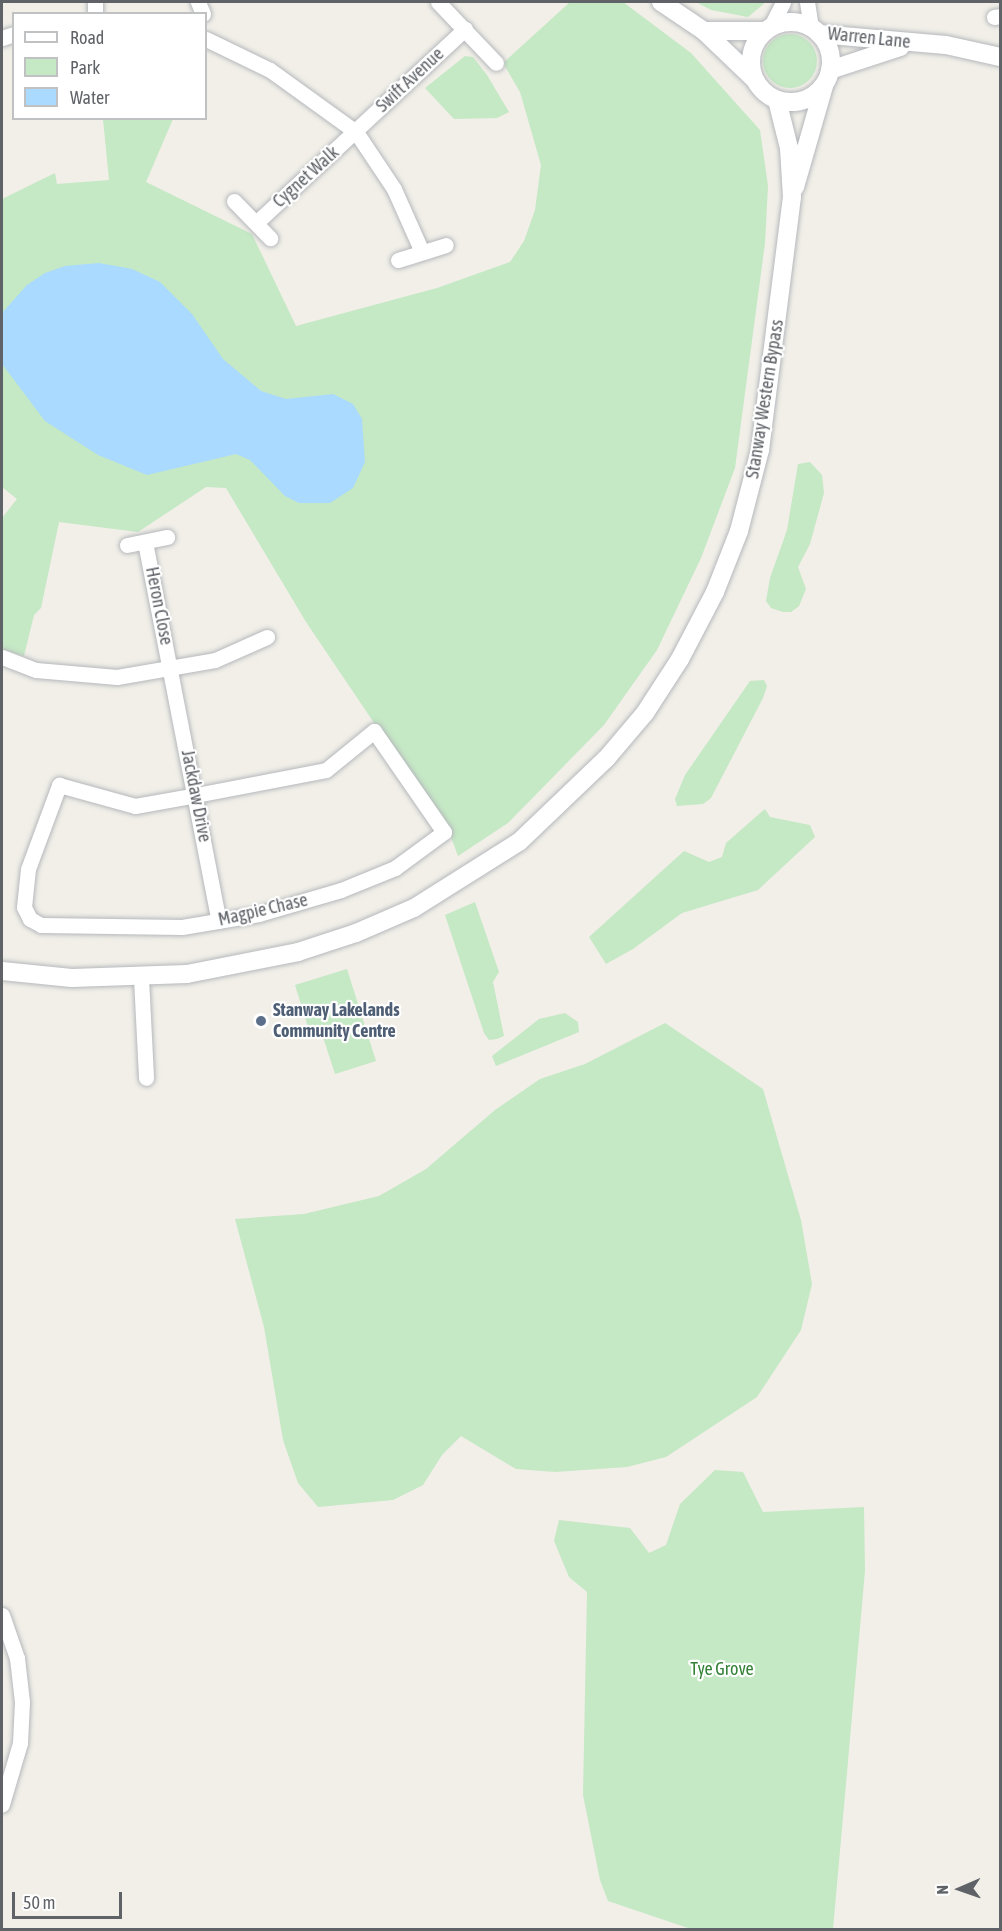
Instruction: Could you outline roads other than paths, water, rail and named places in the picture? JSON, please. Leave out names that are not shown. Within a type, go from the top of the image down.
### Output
[{"type":"street","points":[[438,2],[496,63]]},
{"type":"street","points":[[661,2],[704,31],[777,100]]},
{"type":"street","points":[[753,78],[751,58],[783,2]]},
{"type":"street","points":[[807,2],[815,31]]},
{"type":"street","name":"Warren Lane","points":[[704,31],[768,29],[786,22],[815,31],[919,43],[1000,57]]},
{"type":"street","name":"Swift Avenue","points":[[356,132],[465,29]]},
{"type":"street","name":"Warren Lane","points":[[815,31],[829,50],[827,78]]},
{"type":"street","points":[[207,39],[270,70],[356,132],[394,189],[422,252]]},
{"type":"street","name":"Warren Lane","points":[[777,100],[803,101],[827,78],[873,53],[919,43]]},
{"type":"street","name":"Stanway Western Bypass","points":[[792,197],[827,78]]},
{"type":"street","name":"Stanway Western Bypass","points":[[2,971],[72,978],[141,978],[237,967],[298,952],[356,933],[414,908],[519,842],[606,759],[645,713],[680,659],[715,592],[739,531],[760,450],[771,385],[792,197],[789,148],[777,100]]},
{"type":"street","name":"Cygnet Walk","points":[[257,222],[356,132]]},
{"type":"street","name":"Cygnet Walk","points":[[234,201],[257,222],[270,238]]},
{"type":"street","points":[[398,260],[446,245]]},
{"type":"street","name":"Heron Close","points":[[127,544],[167,537]]},
{"type":"street","name":"Heron Close","points":[[146,542],[172,671]]},
{"type":"street","points":[[2,657],[36,670],[117,677],[172,671],[215,660],[267,637]]},
{"type":"street","name":"Jackdaw Drive","points":[[172,671],[219,921]]},
{"type":"street","name":"Magpie Chase","points":[[374,731],[444,832],[395,868],[341,890],[260,914],[182,927],[58,926],[41,925],[30,919],[24,907],[28,869],[59,785],[135,806],[196,795],[326,770],[374,731]]},
{"type":"street","points":[[141,978],[146,1078]]},
{"type":"street","points":[[2,1615],[16,1658],[22,1702],[20,1743],[2,1804]]},
{"type":"water","points":[[99,263],[132,269],[160,282],[192,314],[223,359],[261,391],[286,399],[333,394],[353,404],[362,419],[365,462],[353,488],[330,503],[299,503],[285,496],[250,460],[236,454],[147,475],[98,455],[45,421],[2,364],[2,313],[27,285],[45,273],[65,266]]},
{"type":"place","name":"Stanway Lakelands Community Centre","points":[[261,1021]]},
{"type":"park label","name":"Tye Grove","points":[[722,1669]]}]
